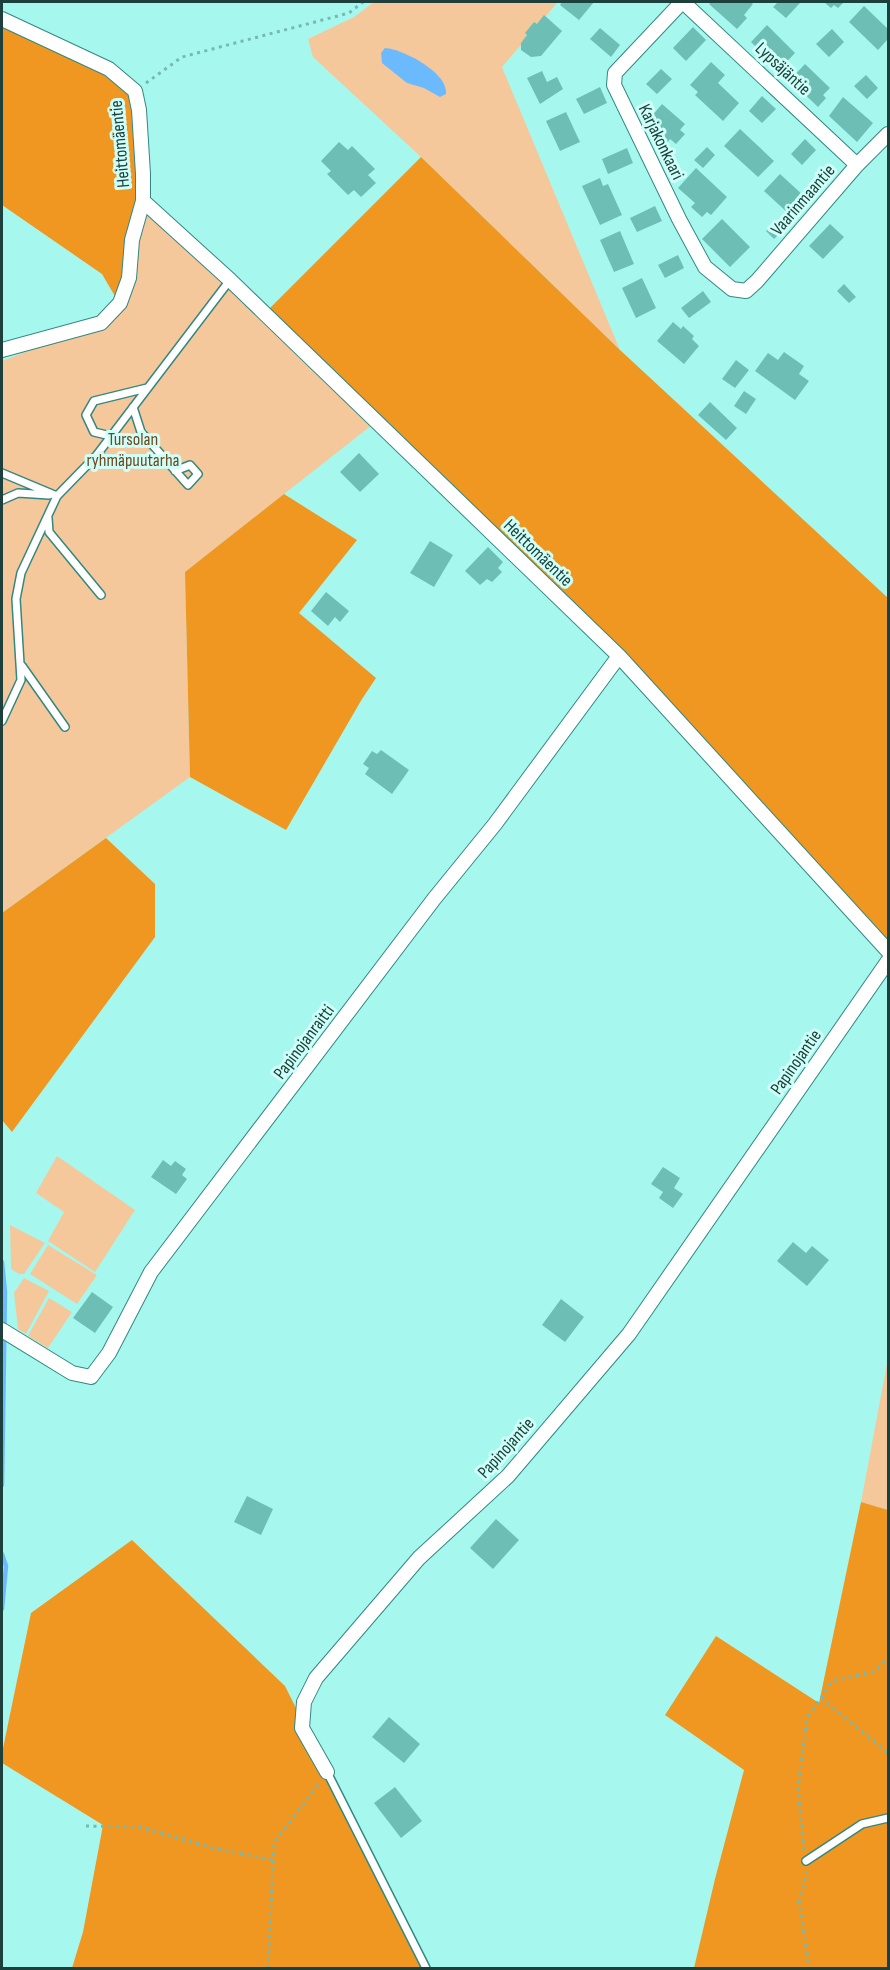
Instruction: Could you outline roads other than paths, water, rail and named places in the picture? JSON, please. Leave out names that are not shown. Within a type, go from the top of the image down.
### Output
[{"type":"street","name":"Lypsäjäntie","points":[[682,2],[857,165]]},
{"type":"street","name":"Karjakonkaari","points":[[682,2],[615,73],[614,86],[705,267],[732,289],[746,291]]},
{"type":"street","name":"Heittomäentie","points":[[2,19],[109,69],[135,91],[139,110],[143,174],[143,201],[132,240],[129,278],[120,303],[101,323],[2,350]]},
{"type":"street","name":"Vaarinmaantie","points":[[746,291],[857,165],[888,134]]},
{"type":"street","name":"Heittomäentie","points":[[143,201],[230,280],[619,656],[888,951]]},
{"type":"street","name":"Papinojanraitti","points":[[8,1333],[72,1372],[91,1377],[109,1353],[151,1272],[434,899],[495,824],[619,656]]},
{"type":"street","name":"Papinojantie","points":[[327,1772],[302,1728],[304,1702],[316,1678],[419,1558],[508,1476],[628,1334],[888,961]]},
{"type":"lane","points":[[2,721],[21,680],[16,599],[21,573],[57,496],[96,456],[230,280]]},
{"type":"lane","points":[[111,436],[94,432],[86,414],[94,401],[147,388]]},
{"type":"lane","points":[[133,407],[141,432],[175,471]]},
{"type":"lane","points":[[2,473],[57,496]]},
{"type":"lane","points":[[2,500],[18,492],[57,496]]},
{"type":"lane","points":[[48,516],[49,532],[100,595]]},
{"type":"lane","points":[[20,664],[64,727]]},
{"type":"lane","name":"Papinojantie","points":[[327,1772],[426,1968]]},
{"type":"lane","points":[[806,1861],[862,1824],[888,1818]]},
{"type":"water","points":[[385,48],[413,57],[433,70],[445,86],[446,94],[440,97],[424,88],[407,83],[382,63],[381,53]]},
{"type":"waterway","points":[[2,1262],[5,1292],[2,1485]]},
{"type":"waterway","points":[[2,1554],[6,1566],[2,1609]]},
{"type":"park label","name":"Tursolan ryhmäpuutarha","points":[[133,449]]}]
